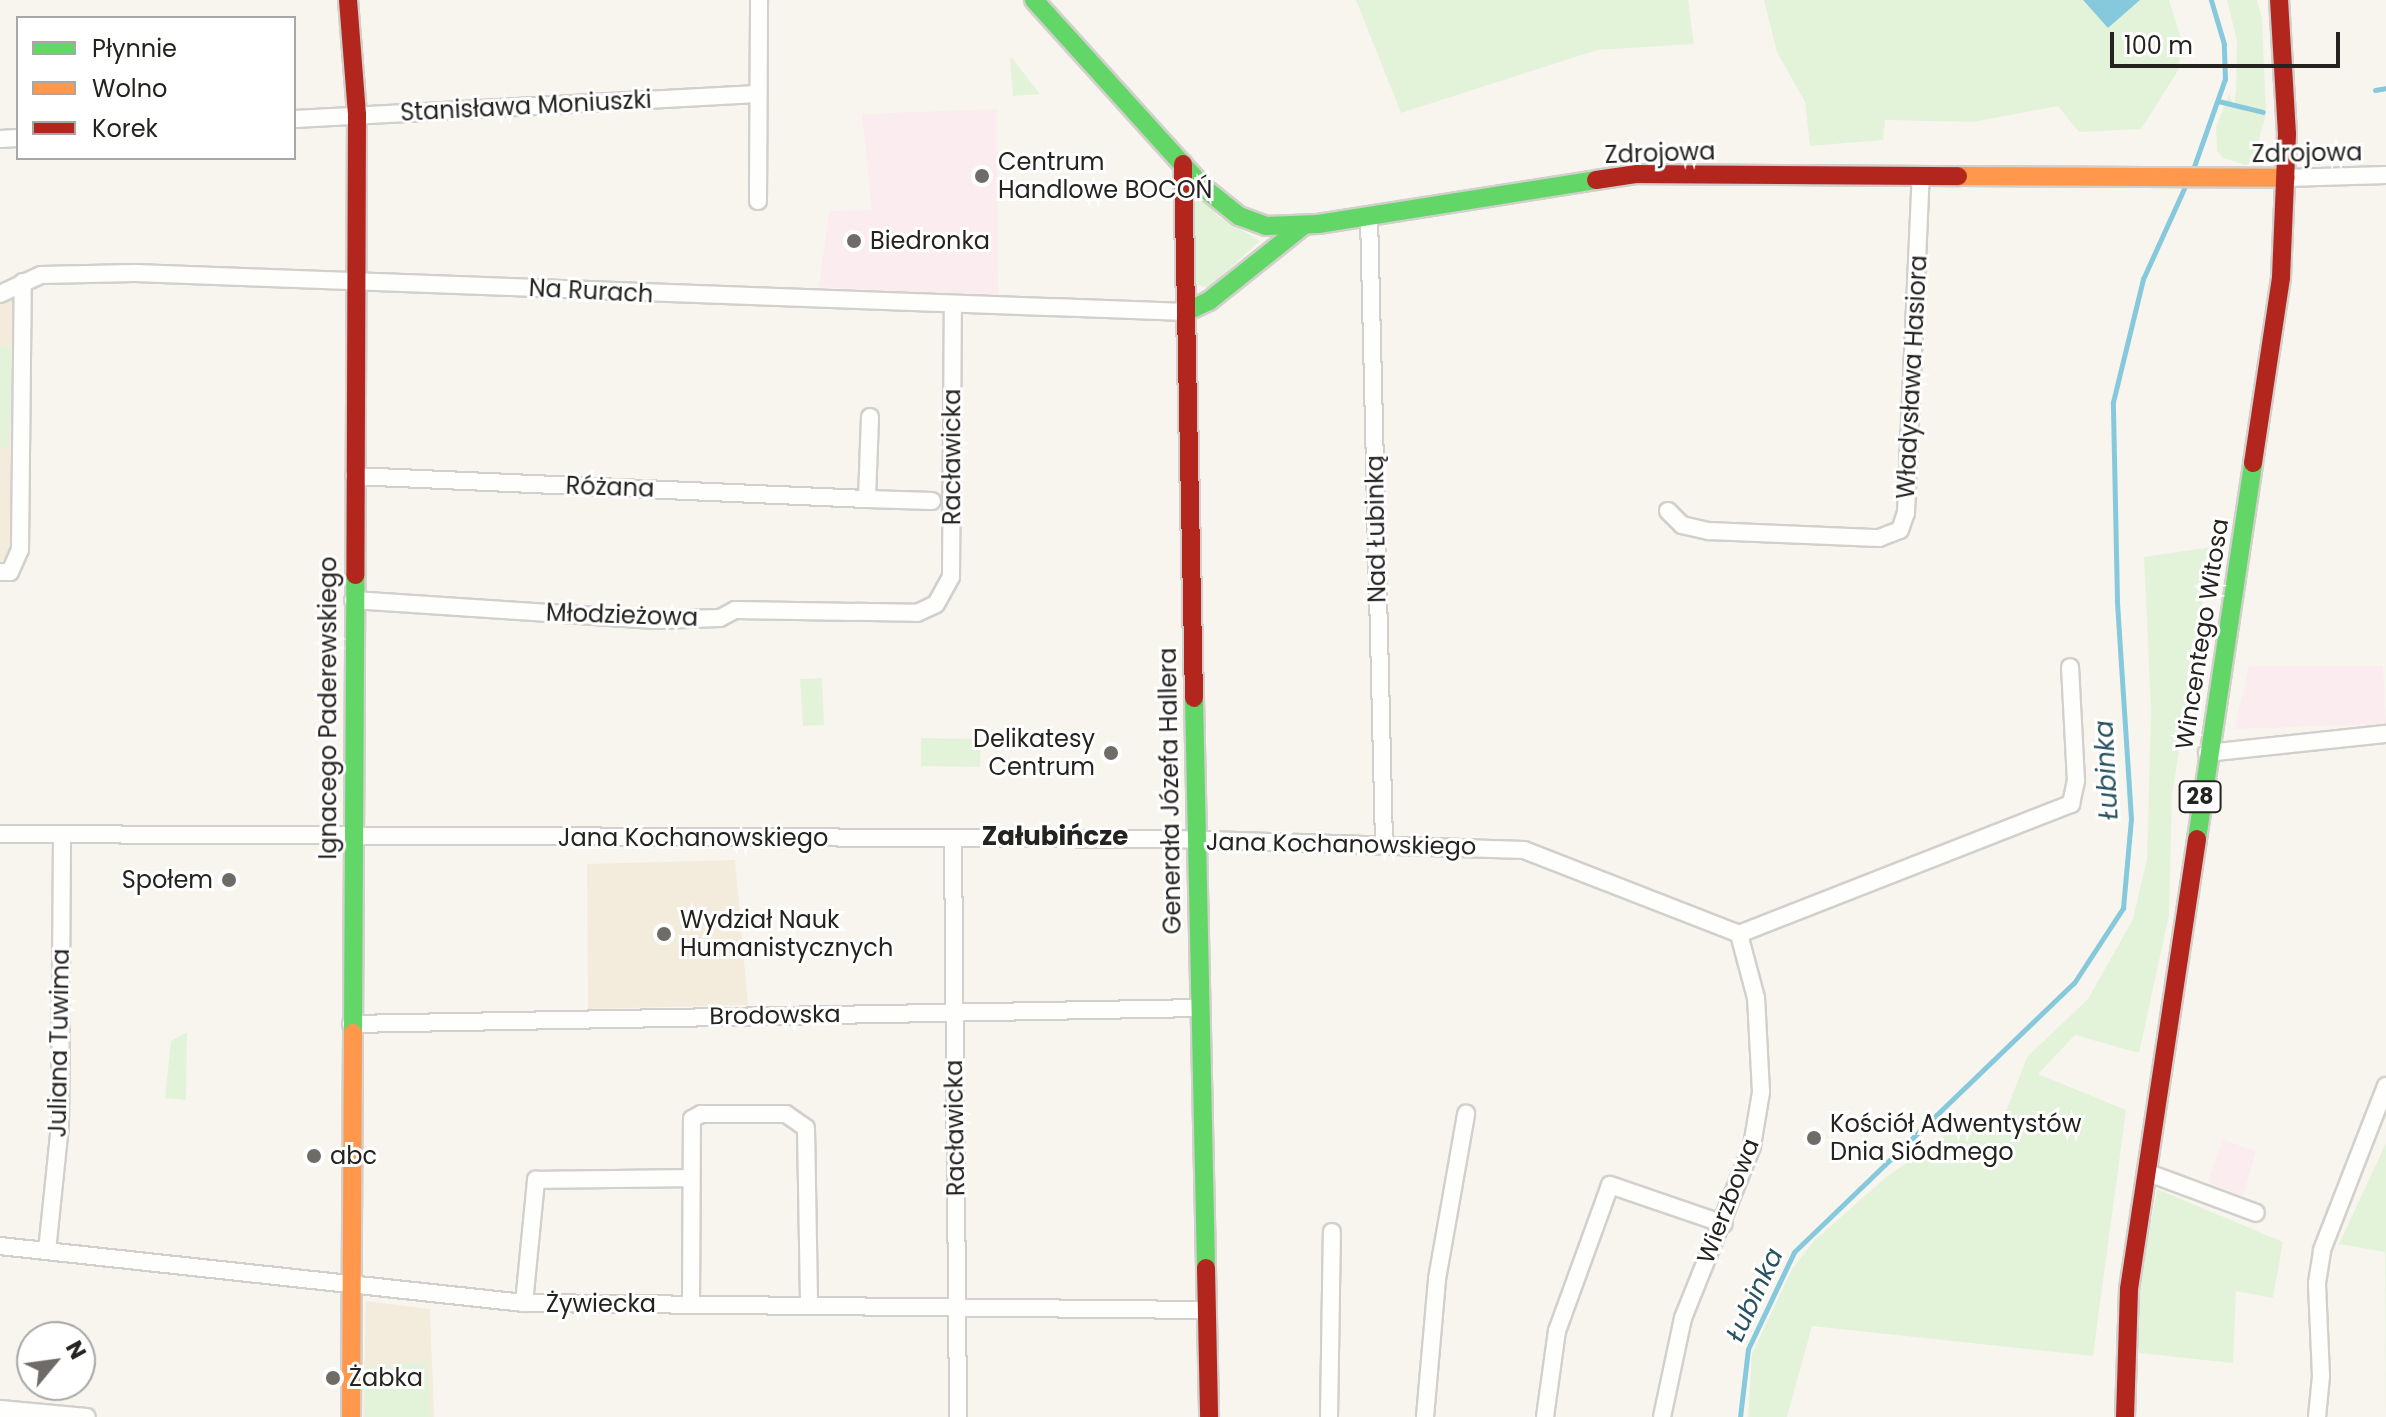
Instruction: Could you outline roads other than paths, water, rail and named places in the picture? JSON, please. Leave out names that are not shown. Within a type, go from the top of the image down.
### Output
[{"type":"street","name":"Ignacego Paderewskiego","points":[[348,0],[357,115],[351,837],[351,1417]]},
{"type":"street","points":[[758,201],[759,0]]},
{"type":"street","name":"Zdrojowa","points":[[1034,0],[1183,164],[1239,216],[1266,226],[1303,226],[1636,174],[2145,179],[2386,175]]},
{"type":"street","name":"Wincentego Witosa","points":[[2125,1417],[2129,1289],[2207,753],[2281,277],[2287,85],[2279,0]]},
{"type":"street","name":"Stanisława Moniuszki","points":[[296,119],[758,94]]},
{"type":"street","name":"Generała Józefa Hallera","points":[[1183,164],[1198,1008],[1209,1417]]},
{"type":"street","name":"Władysława Hasiora","points":[[1668,511],[1682,525],[1709,531],[1879,538],[1900,530],[1906,513],[1921,176]]},
{"type":"street","name":"Nad Łubinką","points":[[1369,216],[1384,842]]},
{"type":"street","points":[[1186,312],[1209,301],[1303,226]]},
{"type":"street","name":"Na Rurach","points":[[0,294],[23,282],[61,272],[355,280],[1186,312]]},
{"type":"street","points":[[0,572],[10,572],[20,550],[23,282]]},
{"type":"street","name":"Racławicka","points":[[936,604],[951,577],[953,305]]},
{"type":"street","points":[[867,499],[870,417]]},
{"type":"street","name":"Różana","points":[[354,476],[932,501]]},
{"type":"street","name":"Młodzieżowa","points":[[353,600],[654,620],[720,618],[735,610],[917,613],[936,604]]},
{"type":"street","points":[[1739,934],[2071,804],[2076,781],[2070,667]]},
{"type":"street","points":[[2207,753],[2386,734]]},
{"type":"street","name":"Jana Kochanowskiego","points":[[0,834],[1195,840],[1384,842],[1524,850],[1739,934]]},
{"type":"street","name":"Juliana Tuwima","points":[[47,1251],[60,1125],[62,835]]},
{"type":"street","name":"Racławicka","points":[[953,839],[958,1417]]},
{"type":"street","name":"Wierzbowa","points":[[1662,1417],[1683,1318],[1724,1224],[1752,1146],[1761,1092],[1756,998],[1739,934]]},
{"type":"street","name":"Brodowska","points":[[351,1024],[1198,1008]]},
{"type":"street","points":[[2317,1417],[2321,1376],[2317,1283],[2322,1250],[2386,1086]]},
{"type":"street","points":[[691,1304],[689,1124],[695,1115],[786,1114],[803,1122],[809,1306]]},
{"type":"street","points":[[1425,1417],[1437,1279],[1466,1114]]},
{"type":"street","points":[[2146,1172],[2256,1213]]},
{"type":"street","points":[[524,1303],[536,1180],[690,1178]]},
{"type":"street","points":[[1545,1417],[1557,1331],[1610,1185],[1724,1224]]},
{"type":"street","points":[[1329,1417],[1332,1232]]},
{"type":"street","name":"Żywiecka","points":[[0,1246],[524,1303],[1206,1310]]},
{"type":"street","points":[[0,1409],[87,1417]]},
{"type":"water","points":[[2083,0],[2140,0],[2108,28]]},
{"type":"waterway","name":"Łubinka","points":[[2192,172],[2225,79],[2224,44],[2211,0]]},
{"type":"waterway","points":[[2375,90],[2386,88]]},
{"type":"waterway","points":[[2218,101],[2263,112]]},
{"type":"waterway","name":"Łubinka","points":[[1740,1417],[1748,1349],[1794,1252],[2074,983],[2123,908],[2131,819],[2117,600],[2113,402],[2143,279],[2186,184]]},
{"type":"place","name":"Centrum Handlowe BOCOŃ","points":[[982,176]]},
{"type":"place","name":"Biedronka","points":[[854,241]]},
{"type":"place","name":"Delikatesy Centrum","points":[[1111,753]]},
{"type":"place","name":"Społem","points":[[229,880]]},
{"type":"place","name":"Wydział Nauk Humanistycznych","points":[[664,934]]},
{"type":"place","name":"Kościół Adwentystów Dnia Siódmego","points":[[1814,1138]]},
{"type":"place","name":"abc","points":[[314,1156]]},
{"type":"place","name":"Żabka","points":[[333,1378]]},
{"type":"district","name":"Załubińcze","points":[[1055,837]]}]
